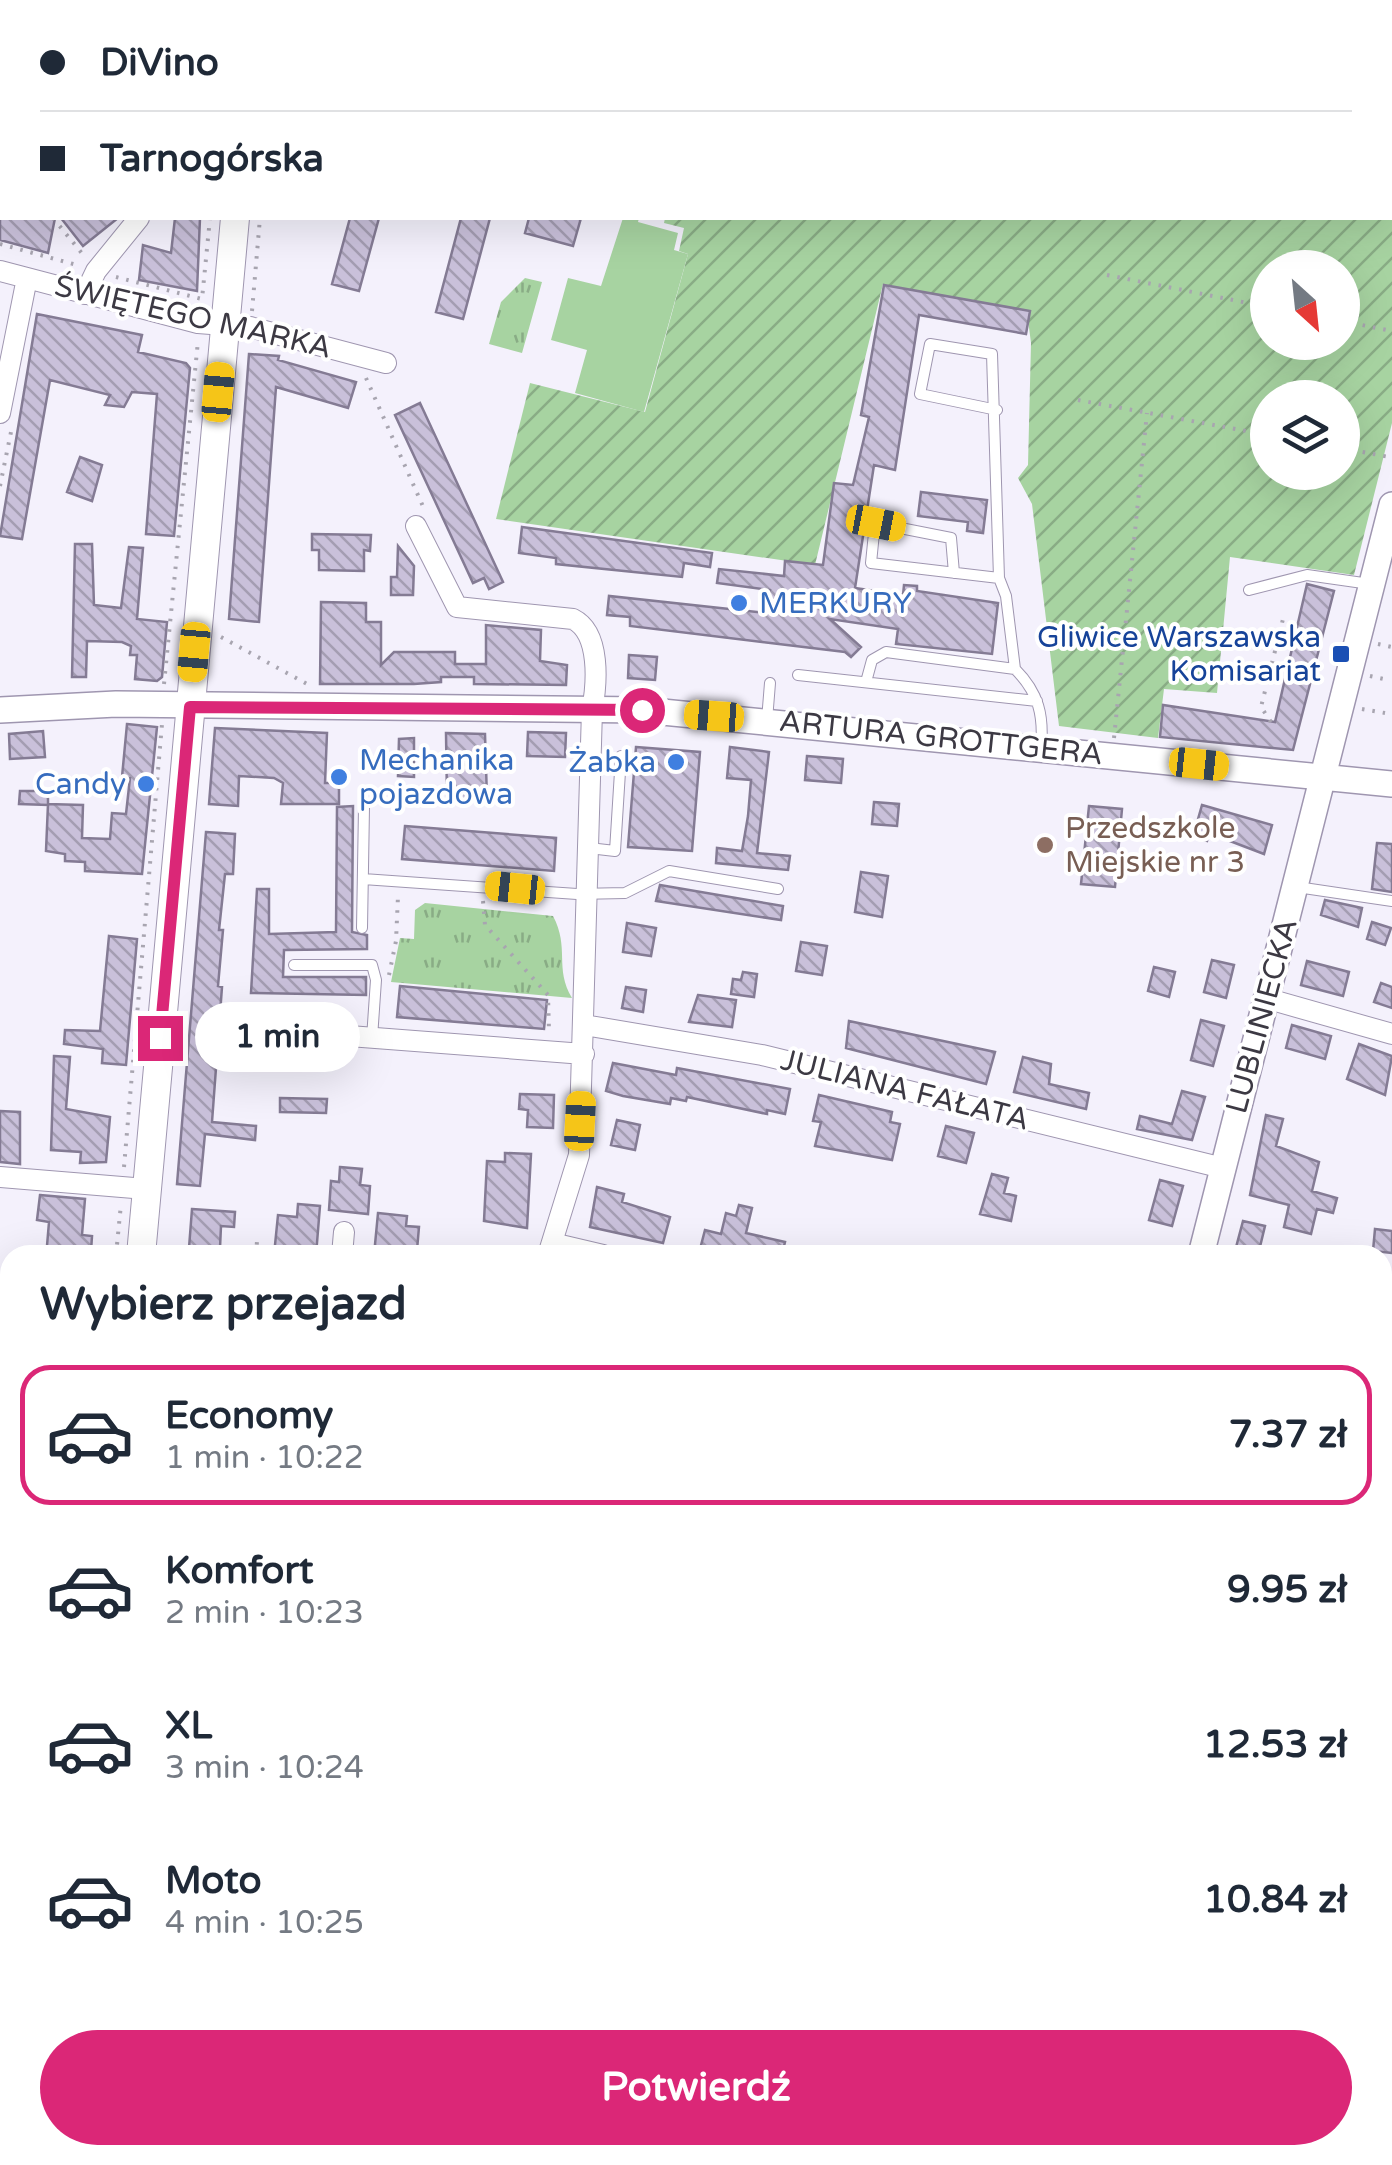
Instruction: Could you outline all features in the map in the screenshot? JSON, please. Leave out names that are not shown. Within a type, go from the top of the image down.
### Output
[{"type":"main road","points":[[140,1245],[135,1180],[238,326],[235,220]]},
{"type":"street","points":[[85,294],[96,271],[137,220]]},
{"type":"street","name":"ŚWIĘTEGO MARKA","points":[[0,271],[198,324],[238,326],[386,363]]},
{"type":"street","points":[[0,413],[27,278]]},
{"type":"street","name":"LUBLINIECKA","points":[[1204,1245],[1392,505]]},
{"type":"street","points":[[421,519],[457,606],[579,621],[589,636],[595,670],[578,1155],[551,1245]]},
{"type":"street","name":"ARTURA GROTTGERA","points":[[0,710],[116,704],[592,710],[766,721],[1392,784]]},
{"type":"street","points":[[1265,998],[1392,1034]]},
{"type":"street","name":"JULIANA FAŁATA","points":[[584,1025],[762,1055],[1223,1168]]},
{"type":"street","points":[[336,1035],[584,1054]]},
{"type":"street","points":[[0,1177],[135,1180]]},
{"type":"street","points":[[343,1245],[344,1232]]},
{"type":"lane","points":[[997,410],[920,394],[930,344],[992,354],[997,410],[999,578],[1006,596],[1016,669],[1038,702],[1043,722],[1041,748]]},
{"type":"lane","points":[[954,574],[951,538],[876,523],[870,563],[954,574],[999,578]]},
{"type":"lane","points":[[1249,590],[1308,575],[1372,585]]},
{"type":"lane","points":[[866,682],[872,660],[886,652],[1016,669]]},
{"type":"lane","points":[[798,674],[1038,702]]},
{"type":"lane","points":[[766,721],[770,683]]},
{"type":"lane","points":[[589,848],[615,851],[621,756]]},
{"type":"lane","points":[[362,928],[364,807]]},
{"type":"lane","points":[[363,879],[588,894],[634,892],[669,870],[778,889]]},
{"type":"lane","points":[[1296,887],[1392,901]]},
{"type":"lane","points":[[294,965],[372,965],[376,980],[372,1038]]},
{"type":"path","points":[[0,244],[88,265],[54,220]]},
{"type":"path","points":[[108,274],[202,299],[210,220]]},
{"type":"path","points":[[238,326],[260,220]]},
{"type":"path","points":[[1107,275],[1250,303]]},
{"type":"path","points":[[1360,325],[1392,331]]},
{"type":"path","points":[[165,684],[198,341]]},
{"type":"path","points":[[356,356],[421,519]]},
{"type":"path","points":[[1078,400],[1250,432]]},
{"type":"path","points":[[1114,738],[1147,413]]},
{"type":"path","points":[[1360,451],[1389,457]]},
{"type":"path","points":[[1271,722],[1260,708],[1284,615]]},
{"type":"path","points":[[212,632],[309,685]]},
{"type":"path","points":[[1374,642],[1392,648]]},
{"type":"path","points":[[1270,674],[1284,678]]},
{"type":"path","points":[[1366,674],[1384,680]]},
{"type":"path","points":[[1357,709],[1385,712]]},
{"type":"path","points":[[135,1180],[162,721]]},
{"type":"path","points":[[388,980],[396,941],[399,880]]},
{"type":"path","points":[[484,885],[485,925],[548,995],[548,1051]]},
{"type":"path","points":[[117,1245],[121,1204]]},
{"type":"path","points":[[257,1241],[257,1245]]},
{"type":"green space","points":[[622,220],[638,220],[678,233],[674,250],[688,254],[644,412],[575,393],[587,350],[551,340],[568,278],[601,286]]},
{"type":"green space","points":[[665,220],[1392,220],[1392,423],[1354,575],[1230,557],[1217,693],[1164,689],[1158,738],[1059,726],[1032,504],[1018,478],[1028,465],[1031,343],[1027,312],[883,284],[815,565],[496,519],[530,383],[645,412],[688,254],[679,251],[684,228],[664,223]]},
{"type":"green space","points":[[525,278],[542,282],[522,353],[489,344],[501,302]]},
{"type":"green space","points":[[425,903],[553,916],[561,938],[564,977],[572,998],[391,982],[400,938],[414,939],[415,910]]},
{"type":"building","points":[[0,220],[55,220],[48,253],[0,240]]},
{"type":"building","points":[[63,220],[116,220],[83,246]]},
{"type":"building","points":[[175,220],[200,220],[197,291],[139,280],[143,245],[171,253]]},
{"type":"building","points":[[349,220],[378,220],[359,291],[332,284]]},
{"type":"building","points":[[460,220],[489,220],[463,319],[436,312]]},
{"type":"building","points":[[528,220],[580,220],[573,246],[525,233]]},
{"type":"building","points":[[884,285],[1030,311],[1026,334],[919,315],[895,470],[874,465],[855,588],[903,595],[904,585],[917,586],[917,591],[998,603],[992,654],[896,644],[898,629],[830,619],[861,647],[851,657],[845,652],[630,626],[630,617],[607,615],[609,596],[767,613],[770,590],[717,583],[719,569],[784,576],[785,561],[823,565],[834,483],[853,485],[869,417],[861,415]]},
{"type":"building","points":[[37,314],[142,335],[138,352],[186,363],[190,368],[174,536],[146,534],[157,394],[132,392],[124,407],[105,405],[110,395],[50,380],[22,539],[0,536]]},
{"type":"building","points":[[249,354],[279,356],[278,360],[356,382],[348,408],[276,387],[259,622],[229,619]]},
{"type":"building","points":[[420,403],[503,582],[489,589],[484,578],[473,583],[395,415]]},
{"type":"building","points":[[80,457],[102,465],[92,501],[67,492]]},
{"type":"building","points":[[921,492],[987,500],[983,533],[967,531],[968,522],[918,516]]},
{"type":"building","points":[[522,527],[712,553],[710,567],[684,563],[682,577],[556,564],[556,558],[519,553]]},
{"type":"building","points":[[312,534],[371,535],[370,551],[364,550],[364,571],[319,570],[319,550],[312,550]]},
{"type":"building","points":[[75,544],[92,544],[94,605],[121,608],[129,547],[143,548],[137,619],[167,622],[162,677],[157,681],[135,679],[137,655],[130,655],[131,646],[122,642],[87,641],[86,677],[72,677]]},
{"type":"building","points":[[398,546],[414,566],[413,595],[391,595],[391,577],[397,577]]},
{"type":"building","points":[[1307,584],[1334,591],[1293,750],[1160,737],[1163,705],[1275,722]]},
{"type":"building","points":[[321,602],[366,603],[366,622],[381,622],[381,665],[394,652],[455,652],[455,664],[486,664],[486,625],[541,630],[540,661],[567,665],[566,685],[474,684],[474,677],[441,677],[441,682],[414,684],[320,684]]},
{"type":"building","points":[[629,655],[657,657],[655,680],[628,678]]},
{"type":"building","points":[[127,724],[157,727],[142,874],[85,871],[85,862],[65,861],[65,854],[46,851],[48,804],[83,805],[82,838],[110,839],[112,813],[126,814],[130,778],[122,777]]},
{"type":"building","points":[[215,728],[327,733],[325,783],[339,783],[339,804],[281,804],[283,783],[274,778],[239,776],[238,806],[209,804]]},
{"type":"building","points":[[43,731],[45,757],[10,759],[9,734]]},
{"type":"building","points":[[528,732],[566,733],[565,757],[527,756]]},
{"type":"building","points":[[446,733],[485,734],[487,799],[447,799]]},
{"type":"building","points":[[414,738],[414,777],[398,776],[399,739]]},
{"type":"building","points":[[636,747],[700,752],[692,851],[628,847]]},
{"type":"building","points":[[730,747],[769,752],[757,853],[790,856],[788,870],[716,863],[717,848],[742,851],[748,816],[751,780],[727,778]]},
{"type":"building","points":[[807,756],[843,759],[841,783],[805,780]]},
{"type":"building","points":[[20,791],[48,791],[48,805],[19,804]]},
{"type":"building","points":[[874,802],[899,804],[897,826],[872,824]]},
{"type":"building","points":[[1202,805],[1272,825],[1264,854],[1209,833],[1207,841],[1193,837]]},
{"type":"building","points":[[353,806],[352,932],[367,935],[367,949],[284,950],[283,977],[366,977],[366,995],[251,993],[257,889],[269,889],[269,934],[336,932],[337,807]]},
{"type":"building","points":[[1089,806],[1122,809],[1115,887],[1081,884]]},
{"type":"building","points":[[405,826],[556,838],[554,871],[402,859]]},
{"type":"building","points":[[206,832],[235,834],[233,874],[225,874],[219,930],[223,930],[218,986],[222,987],[212,1122],[256,1126],[255,1140],[205,1134],[200,1186],[177,1184]]},
{"type":"building","points":[[1377,843],[1392,844],[1392,892],[1372,889]]},
{"type":"building","points":[[861,872],[888,876],[882,917],[855,912]]},
{"type":"building","points":[[660,885],[783,906],[781,920],[656,901]]},
{"type":"building","points":[[1325,900],[1362,908],[1358,927],[1321,915]]},
{"type":"building","points":[[1372,922],[1391,928],[1385,945],[1367,939]]},
{"type":"building","points":[[627,923],[656,928],[651,956],[623,952]]},
{"type":"building","points":[[109,936],[137,939],[126,1065],[102,1063],[103,1049],[64,1044],[65,1030],[100,1031]]},
{"type":"building","points":[[801,942],[827,946],[822,975],[796,971]]},
{"type":"building","points":[[1212,960],[1234,965],[1226,998],[1204,992]]},
{"type":"building","points":[[1307,961],[1349,972],[1343,996],[1301,985]]},
{"type":"building","points":[[1154,967],[1175,972],[1169,997],[1148,991]]},
{"type":"building","points":[[743,972],[757,974],[754,997],[731,994],[733,979],[741,980]]},
{"type":"building","points":[[1381,983],[1392,987],[1392,1008],[1374,1002]]},
{"type":"building","points":[[400,986],[547,1000],[544,1029],[397,1017]]},
{"type":"building","points":[[626,987],[646,990],[643,1012],[622,1008]]},
{"type":"building","points":[[698,995],[736,1000],[732,1027],[689,1022]]},
{"type":"building","points":[[1201,1020],[1224,1026],[1213,1066],[1191,1060]]},
{"type":"building","points":[[849,1021],[995,1052],[986,1084],[846,1048]]},
{"type":"building","points":[[1292,1025],[1331,1036],[1325,1059],[1286,1048]]},
{"type":"building","points":[[1359,1044],[1392,1056],[1385,1095],[1347,1079]]},
{"type":"building","points":[[284,1050],[309,1052],[308,1067],[283,1066]]},
{"type":"building","points":[[54,1056],[70,1057],[66,1109],[110,1117],[106,1162],[80,1163],[81,1152],[51,1150]]},
{"type":"building","points":[[1023,1057],[1051,1064],[1049,1084],[1089,1093],[1086,1109],[1014,1092]]},
{"type":"building","points":[[613,1063],[676,1075],[677,1068],[790,1089],[785,1114],[767,1110],[767,1114],[687,1097],[686,1101],[671,1098],[670,1104],[606,1091]]},
{"type":"building","points":[[1182,1091],[1205,1097],[1192,1140],[1137,1129],[1140,1116],[1172,1124]]},
{"type":"building","points":[[520,1094],[554,1095],[553,1128],[527,1127],[528,1110],[519,1109]]},
{"type":"building","points":[[819,1095],[892,1112],[890,1122],[900,1124],[892,1160],[815,1146],[821,1122],[813,1121]]},
{"type":"building","points":[[280,1098],[327,1099],[326,1113],[280,1112]]},
{"type":"building","points":[[0,1111],[20,1112],[20,1164],[0,1162]]},
{"type":"building","points":[[1266,1115],[1283,1119],[1276,1146],[1319,1162],[1312,1191],[1337,1198],[1333,1213],[1317,1209],[1311,1234],[1284,1227],[1289,1205],[1250,1195]]},
{"type":"building","points":[[617,1120],[640,1125],[635,1150],[611,1145]]},
{"type":"building","points":[[946,1126],[974,1133],[966,1163],[938,1156]]},
{"type":"building","points":[[505,1153],[531,1154],[527,1228],[484,1221],[487,1161],[505,1162]]},
{"type":"building","points":[[340,1167],[362,1169],[360,1185],[370,1186],[368,1214],[329,1210],[331,1181],[339,1182]]},
{"type":"building","points":[[992,1174],[1008,1178],[1004,1193],[1016,1196],[1011,1221],[980,1214]]},
{"type":"building","points":[[1160,1180],[1183,1186],[1172,1226],[1149,1220]]},
{"type":"building","points":[[597,1187],[624,1194],[622,1202],[670,1217],[663,1243],[590,1227]]},
{"type":"building","points":[[40,1195],[85,1199],[82,1235],[92,1236],[91,1245],[47,1245],[49,1222],[37,1220]]},
{"type":"building","points":[[298,1204],[320,1206],[317,1245],[275,1245],[278,1215],[297,1217]]},
{"type":"building","points":[[739,1205],[752,1208],[746,1233],[785,1242],[784,1245],[701,1245],[705,1230],[721,1234],[726,1213],[736,1216]]},
{"type":"building","points":[[192,1209],[235,1212],[234,1227],[221,1226],[220,1245],[189,1245]]},
{"type":"building","points":[[378,1213],[407,1216],[406,1226],[419,1227],[417,1245],[375,1245]]},
{"type":"building","points":[[1243,1221],[1265,1226],[1260,1245],[1237,1245]]},
{"type":"building","points":[[1375,1229],[1392,1231],[1392,1245],[1374,1245]]},
{"type":"place","name":"MERKURY","points":[[739,603]]},
{"type":"place","name":"Gliwice Warszawska Komisariat","points":[[1341,654]]},
{"type":"place","name":"Żabka","points":[[676,762]]},
{"type":"place","name":"Mechanika pojazdowa","points":[[339,777]]},
{"type":"place","name":"Candy","points":[[146,784]]},
{"type":"place","name":"Przedszkole Miejskie nr 3","points":[[1045,845]]},
{"type":"route","points":[[160,1038],[190,707],[642,710]]}]
